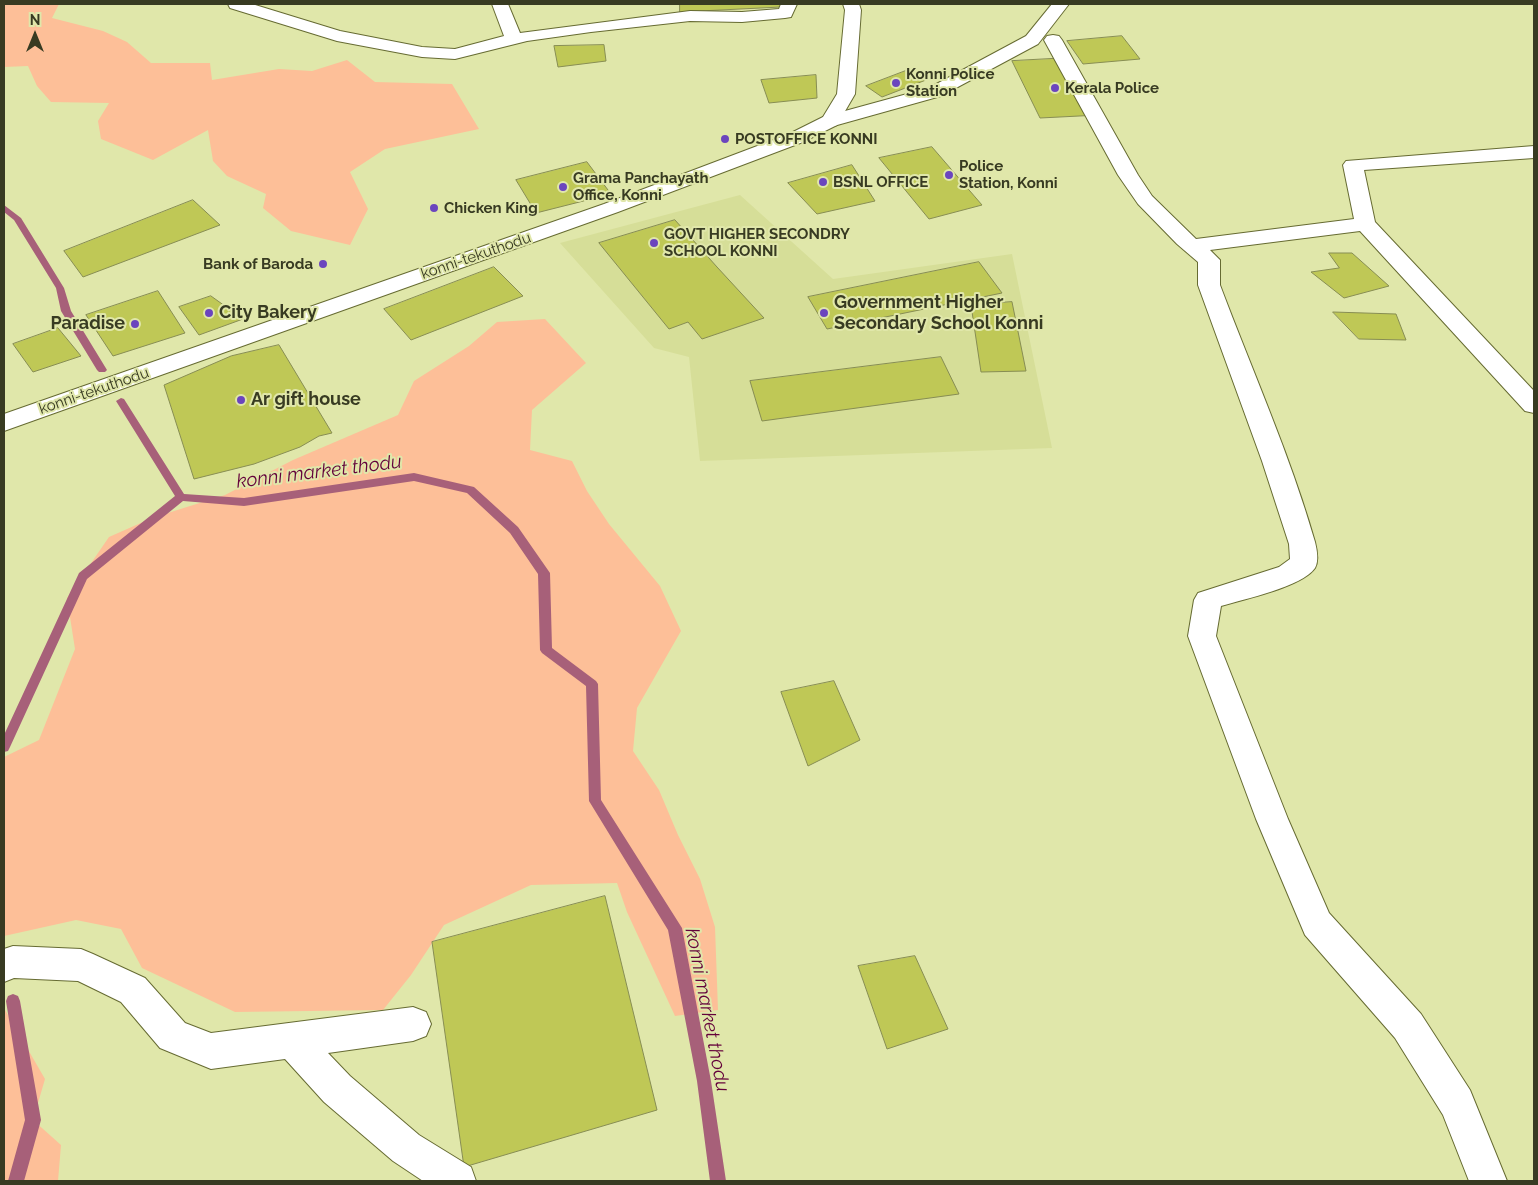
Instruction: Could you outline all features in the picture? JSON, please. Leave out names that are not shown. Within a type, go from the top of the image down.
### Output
[{"type":"street","points":[[236,4],[336,36],[422,52],[455,54],[514,39],[690,16],[765,16],[785,13],[789,4]]},
{"type":"street","points":[[500,4],[514,39]]},
{"type":"street","points":[[830,121],[846,94],[854,10],[851,4]]},
{"type":"street","name":"konni-tekuthodu","points":[[4,423],[611,208],[796,138],[830,121],[935,92],[1032,40],[1061,4]]},
{"type":"street","points":[[1053,40],[1134,184],[1145,200],[1209,260],[1209,285],[1275,461],[1302,544],[1304,563],[1289,574],[1208,600],[1202,636],[1272,819],[1317,924],[1408,1026],[1457,1103],[1488,1181]]},
{"type":"street","points":[[1534,152],[1353,165],[1365,224],[1534,405]]},
{"type":"street","points":[[1192,246],[1365,224]]},
{"type":"street","points":[[4,966],[13,962],[81,965],[133,990],[173,1036],[211,1051],[294,1042],[413,1024]]},
{"type":"street","points":[[294,1042],[337,1089],[406,1148],[457,1181]]},
{"type":"shaded area","points":[[4,4],[59,4],[52,18],[103,31],[127,42],[151,63],[210,63],[212,80],[279,69],[312,71],[347,60],[375,82],[452,84],[479,129],[385,149],[350,172],[368,209],[350,245],[291,231],[263,208],[266,194],[227,176],[213,161],[208,130],[153,160],[101,139],[98,121],[109,103],[51,102],[37,86],[28,66],[4,67]]},
{"type":"shaded area","name":"Government Higher Secondary School Konni","points":[[740,195],[833,279],[1012,254],[1052,448],[700,461],[689,357],[654,348],[560,243]]},
{"type":"shaded area","points":[[545,319],[586,363],[532,410],[530,450],[572,461],[587,491],[609,524],[660,586],[681,631],[637,708],[633,751],[659,790],[678,835],[700,879],[715,927],[718,1010],[675,1016],[627,912],[617,883],[531,885],[444,925],[411,975],[383,1010],[235,1012],[142,968],[121,929],[76,920],[4,936],[4,757],[39,740],[75,649],[67,598],[109,537],[152,518],[225,495],[293,460],[398,415],[414,381],[469,346],[497,322]]},
{"type":"shaded area","points":[[4,1008],[45,1079],[33,1120],[61,1145],[58,1181],[4,1181]]},
{"type":"building","points":[[680,4],[781,4],[781,7],[680,12]]},
{"type":"building","points":[[1122,36],[1140,59],[1083,64],[1067,41]]},
{"type":"building","points":[[604,45],[606,61],[558,67],[554,46]]},
{"type":"building","name":"Kerala Police","points":[[1068,58],[1099,115],[1040,118],[1012,61]]},
{"type":"building","name":"Konni Police Station","points":[[908,70],[926,80],[882,97],[866,86]]},
{"type":"building","points":[[816,75],[817,98],[769,103],[761,80]]},
{"type":"building","name":"BSNL OFFICE","points":[[932,147],[982,205],[929,219],[879,158]]},
{"type":"building","name":"Grama Panchayath Office, Konni","points":[[587,162],[611,194],[536,213],[516,180]]},
{"type":"building","points":[[852,165],[875,201],[817,214],[788,183]]},
{"type":"building","points":[[193,200],[220,225],[83,277],[64,251]]},
{"type":"building","points":[[675,220],[764,318],[702,339],[688,322],[669,329],[599,243]]},
{"type":"building","points":[[1329,253],[1352,253],[1389,286],[1344,298],[1311,272],[1339,268]]},
{"type":"building","points":[[979,262],[1002,293],[827,329],[808,297]]},
{"type":"building","points":[[494,267],[523,296],[411,340],[384,309]]},
{"type":"building","name":"Paradise","points":[[158,291],[185,333],[113,356],[86,315]]},
{"type":"building","name":"City Bakery","points":[[211,296],[243,319],[199,335],[179,307]]},
{"type":"building","points":[[1012,302],[1026,371],[981,372],[971,305]]},
{"type":"building","points":[[1333,312],[1396,314],[1406,340],[1359,339]]},
{"type":"building","points":[[58,328],[81,356],[33,372],[13,344]]},
{"type":"building","name":"Ar gift house","points":[[279,345],[332,433],[319,436],[300,447],[254,464],[194,479],[164,385],[231,356]]},
{"type":"building","points":[[941,357],[959,394],[762,421],[750,381]]},
{"type":"building","points":[[834,681],[860,740],[808,766],[781,692]]},
{"type":"building","points":[[605,896],[657,1110],[464,1167],[432,942]]},
{"type":"building","points":[[915,956],[948,1029],[887,1049],[858,966]]},
{"type":"waterway","points":[[4,208],[17,218],[60,288],[66,311],[102,370]]},
{"type":"waterway","points":[[121,401],[181,497]]},
{"type":"waterway","name":"konni market thodu","points":[[181,497],[244,502],[414,477],[470,490],[514,530],[544,573],[546,650],[592,684],[595,801],[675,928],[704,1081],[718,1181]]},
{"type":"waterway","points":[[4,747],[83,576],[181,497]]},
{"type":"waterway","points":[[13,1001],[33,1120],[16,1181]]},
{"type":"place","name":"Konni Police Station","points":[[896,83]]},
{"type":"place","name":"Kerala Police","points":[[1055,88]]},
{"type":"place","name":"POSTOFFICE KONNI","points":[[725,139]]},
{"type":"place","name":"Police Station, Konni","points":[[949,175]]},
{"type":"place","name":"BSNL OFFICE","points":[[823,182]]},
{"type":"place","name":"Grama Panchayath Office, Konni","points":[[563,187]]},
{"type":"place","name":"Chicken King","points":[[434,208]]},
{"type":"place","name":"GOVT HIGHER SECONDRY SCHOOL KONNI","points":[[654,243]]},
{"type":"place","name":"Bank of Baroda","points":[[323,264]]},
{"type":"place","name":"City Bakery","points":[[209,313]]},
{"type":"place","name":"Government Higher Secondary School Konni","points":[[824,313]]},
{"type":"place","name":"Paradise","points":[[135,324]]},
{"type":"place","name":"Ar gift house","points":[[241,400]]}]
